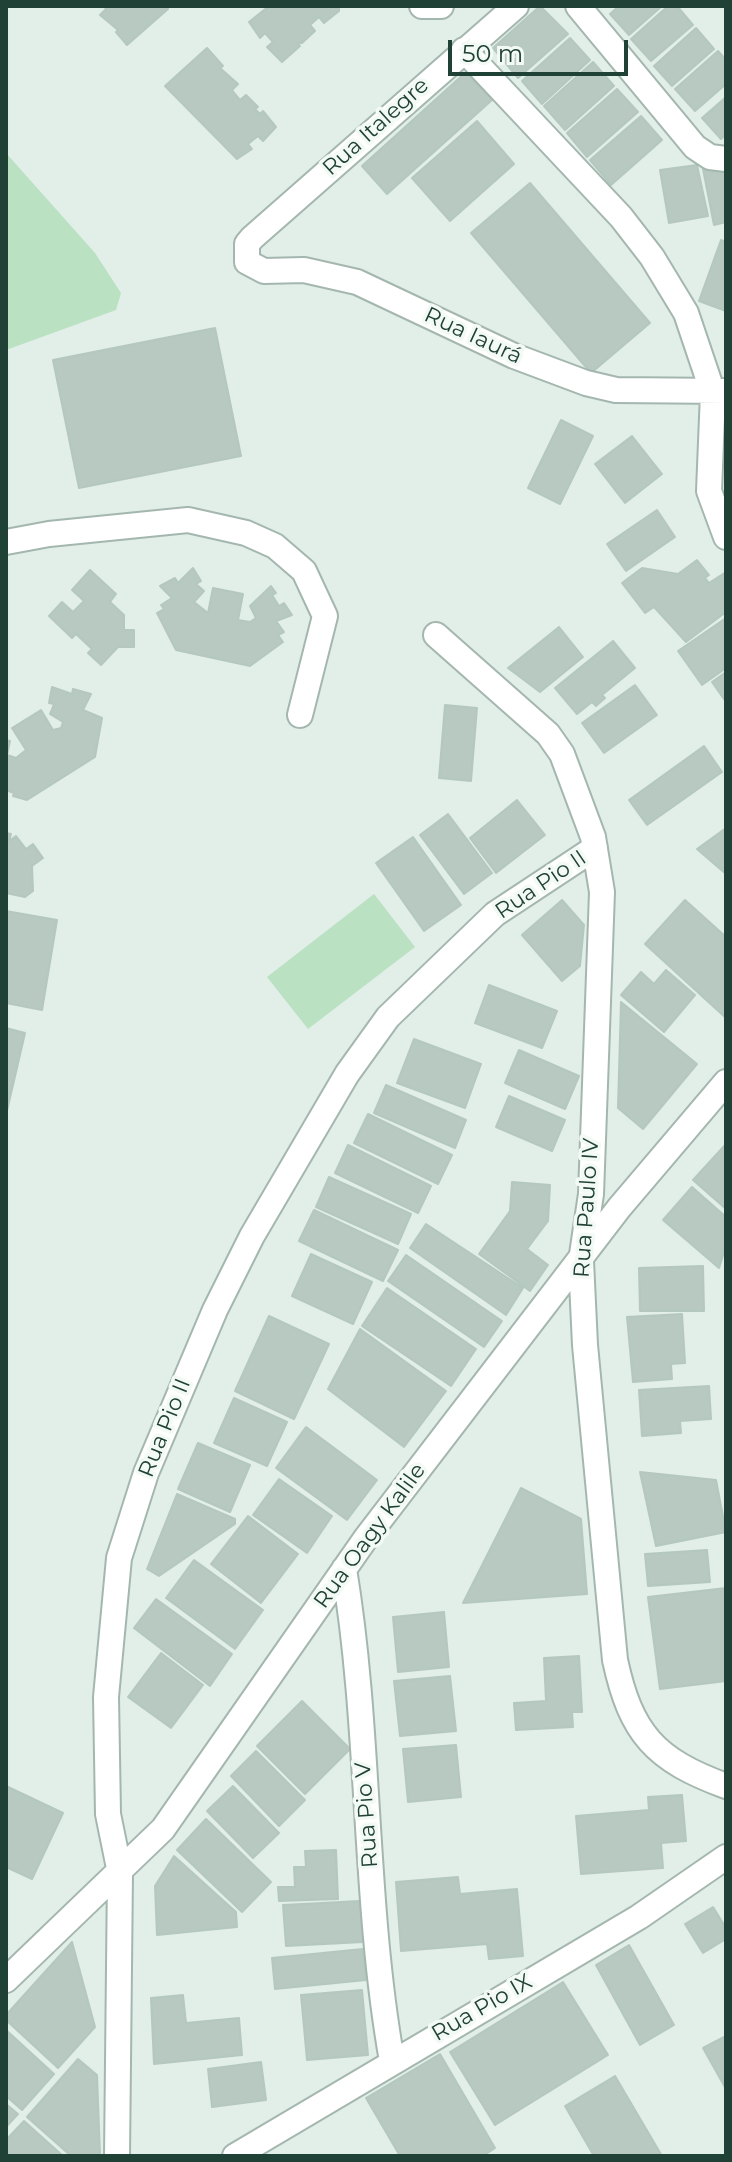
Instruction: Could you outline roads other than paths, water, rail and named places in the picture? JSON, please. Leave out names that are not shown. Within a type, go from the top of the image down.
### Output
[{"type":"street","points":[[422,6],[441,6]]},
{"type":"street","name":"Rua Italegre","points":[[245,254],[252,238],[516,6]]},
{"type":"street","points":[[578,6],[695,147],[710,157],[726,159]]},
{"type":"street","points":[[464,50],[641,242],[686,313],[720,392],[709,491],[726,537]]},
{"type":"street","name":"Rua Iaurá","points":[[245,254],[250,266],[257,270],[322,272],[357,282],[514,356],[586,383],[616,390],[720,392]]},
{"type":"street","points":[[6,542],[49,534],[188,520],[246,533],[275,546],[304,571],[325,616],[300,715]]},
{"type":"street","name":"Rua Paulo IV","points":[[436,635],[548,734],[573,779],[595,848],[602,892],[601,945],[591,1194],[581,1261],[605,1574],[623,1696],[643,1737],[665,1758],[726,1786]]},
{"type":"street","name":"Rua Pio II","points":[[117,2156],[120,1873],[108,1814],[105,1758],[110,1628],[119,1558],[146,1473],[215,1310],[298,1155],[347,1074],[388,1017],[495,914],[595,848]]},
{"type":"street","name":"Rua Oagy Kalile","points":[[6,1980],[163,1829],[344,1569],[619,1208],[726,1082]]},
{"type":"street","name":"Rua Pio V","points":[[344,1569],[354,1629],[378,1980],[392,2061]]},
{"type":"street","name":"Rua Pio IX","points":[[235,2156],[639,1917],[726,1857]]}]
